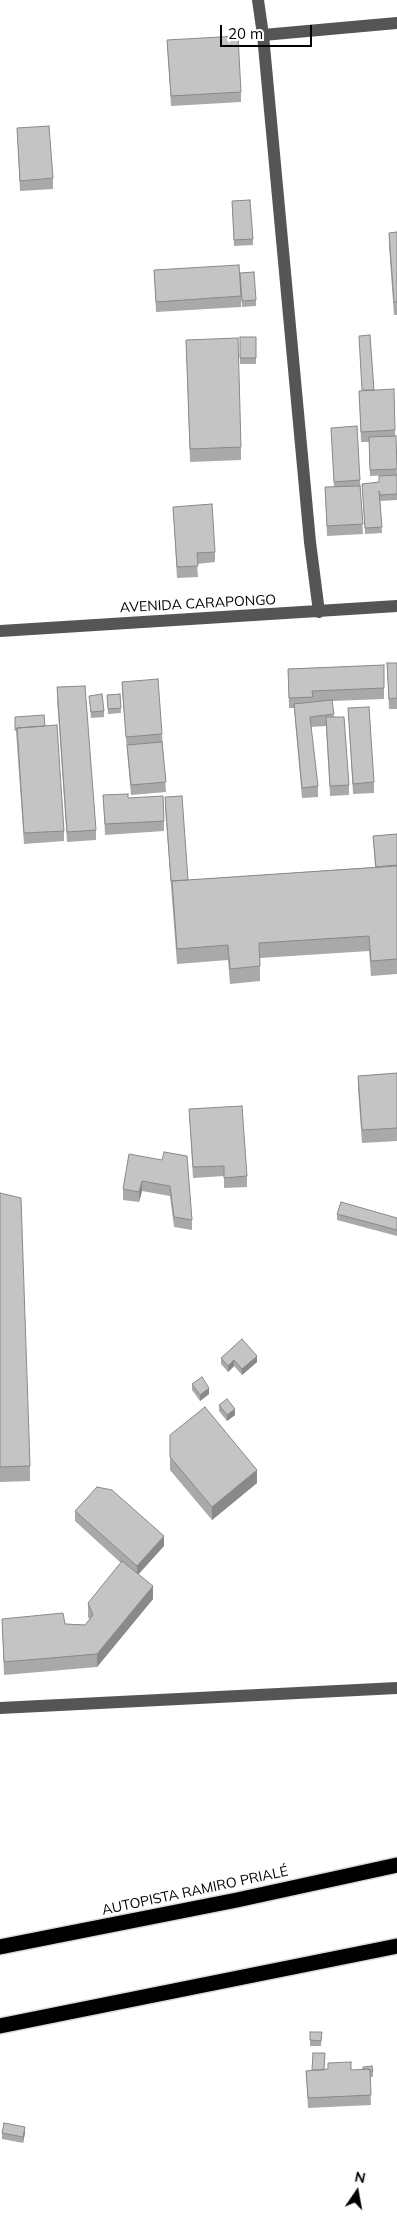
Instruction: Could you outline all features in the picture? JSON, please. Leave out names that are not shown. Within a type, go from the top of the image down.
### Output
[{"type":"highway","name":"AUTOPISTA RAMIRO PRIALÉ","points":[[0,1947],[237,1900],[397,1865]]},
{"type":"highway","points":[[0,2026],[397,1946]]},
{"type":"street","points":[[258,0],[263,35],[319,612]]},
{"type":"street","points":[[263,35],[397,23]]},
{"type":"street","name":"AVENIDA CARAPONGO","points":[[0,631],[397,606]]},
{"type":"street","points":[[0,1708],[397,1688]]},
{"type":"building","points":[[238,36],[241,92],[171,96],[167,40]]},
{"type":"building","points":[[49,126],[53,178],[20,181],[17,128]]},
{"type":"building","points":[[250,200],[253,239],[234,240],[232,201]]},
{"type":"building","points":[[397,232],[397,302],[394,302],[389,233]]},
{"type":"building","points":[[239,265],[241,296],[156,302],[154,270]]},
{"type":"building","points":[[254,272],[256,300],[242,301],[240,273]]},
{"type":"building","points":[[370,335],[374,390],[362,390],[359,336]]},
{"type":"building","points":[[240,337],[256,337],[256,358],[240,358]]},
{"type":"building","points":[[238,338],[241,447],[190,449],[186,340]]},
{"type":"building","points":[[394,389],[395,430],[361,432],[359,391]]},
{"type":"building","points":[[357,426],[360,480],[334,482],[331,428]]},
{"type":"building","points":[[396,436],[397,469],[370,470],[369,437]]},
{"type":"building","points":[[397,475],[397,494],[380,495],[379,491],[382,527],[365,528],[362,484],[379,482],[379,476]]},
{"type":"building","points":[[360,486],[363,524],[327,526],[325,487]]},
{"type":"building","points":[[212,504],[215,552],[197,553],[198,566],[177,567],[173,507]]},
{"type":"building","points":[[387,663],[397,663],[397,698],[389,699]]},
{"type":"building","points":[[384,665],[384,688],[312,691],[313,697],[289,698],[288,669]]},
{"type":"building","points":[[158,679],[162,734],[126,737],[122,682]]},
{"type":"building","points":[[85,686],[96,830],[67,832],[57,687]]},
{"type":"building","points":[[102,694],[104,711],[91,712],[89,696]]},
{"type":"building","points":[[120,694],[121,708],[108,709],[107,695]]},
{"type":"building","points":[[332,700],[334,714],[310,717],[318,786],[302,788],[294,704]]},
{"type":"building","points":[[369,707],[374,782],[353,784],[348,708]]},
{"type":"building","points":[[44,715],[45,726],[17,728],[15,730],[15,717]]},
{"type":"building","points":[[326,717],[344,717],[349,785],[330,786]]},
{"type":"building","points":[[57,725],[64,831],[24,833],[17,728]]},
{"type":"building","points":[[162,742],[166,782],[131,785],[127,745]]},
{"type":"building","points":[[128,794],[128,798],[163,796],[164,821],[105,824],[103,795]]},
{"type":"building","points":[[182,796],[188,880],[171,881],[165,797]]},
{"type":"building","points":[[397,834],[397,865],[376,867],[373,836]]},
{"type":"building","points":[[397,866],[397,959],[371,961],[369,936],[259,943],[260,966],[230,969],[228,945],[177,949],[172,881]]},
{"type":"building","points":[[397,1073],[397,1128],[362,1130],[358,1076]]},
{"type":"building","points":[[242,1106],[247,1176],[224,1178],[224,1166],[193,1167],[189,1109]]},
{"type":"building","points":[[164,1152],[187,1156],[192,1220],[174,1217],[170,1186],[142,1181],[139,1192],[123,1189],[129,1154],[162,1160]]},
{"type":"building","points":[[0,1193],[21,1198],[30,1466],[0,1467]]},
{"type":"building","points":[[341,1202],[397,1218],[397,1230],[337,1214]]},
{"type":"building","points":[[242,1339],[257,1356],[242,1369],[234,1360],[228,1366],[221,1358]]},
{"type":"building","points":[[202,1377],[209,1388],[200,1395],[192,1384]]},
{"type":"building","points":[[227,1399],[235,1409],[227,1415],[219,1405]]},
{"type":"building","points":[[205,1407],[257,1470],[212,1507],[170,1457],[170,1435]]},
{"type":"building","points":[[97,1487],[112,1490],[164,1536],[137,1566],[75,1511]]},
{"type":"building","points":[[122,1561],[153,1586],[97,1654],[4,1662],[2,1619],[63,1613],[65,1624],[85,1625],[93,1615],[88,1603]]},
{"type":"building","points":[[310,2032],[322,2032],[321,2041],[310,2040]]},
{"type":"building","points":[[313,2053],[325,2053],[324,2070],[312,2070]]},
{"type":"building","points":[[351,2062],[351,2070],[370,2069],[371,2095],[308,2098],[306,2071],[328,2069],[328,2063]]},
{"type":"building","points":[[372,2066],[373,2071],[363,2069],[363,2067]]},
{"type":"building","points":[[4,2123],[25,2127],[23,2137],[2,2133]]}]
